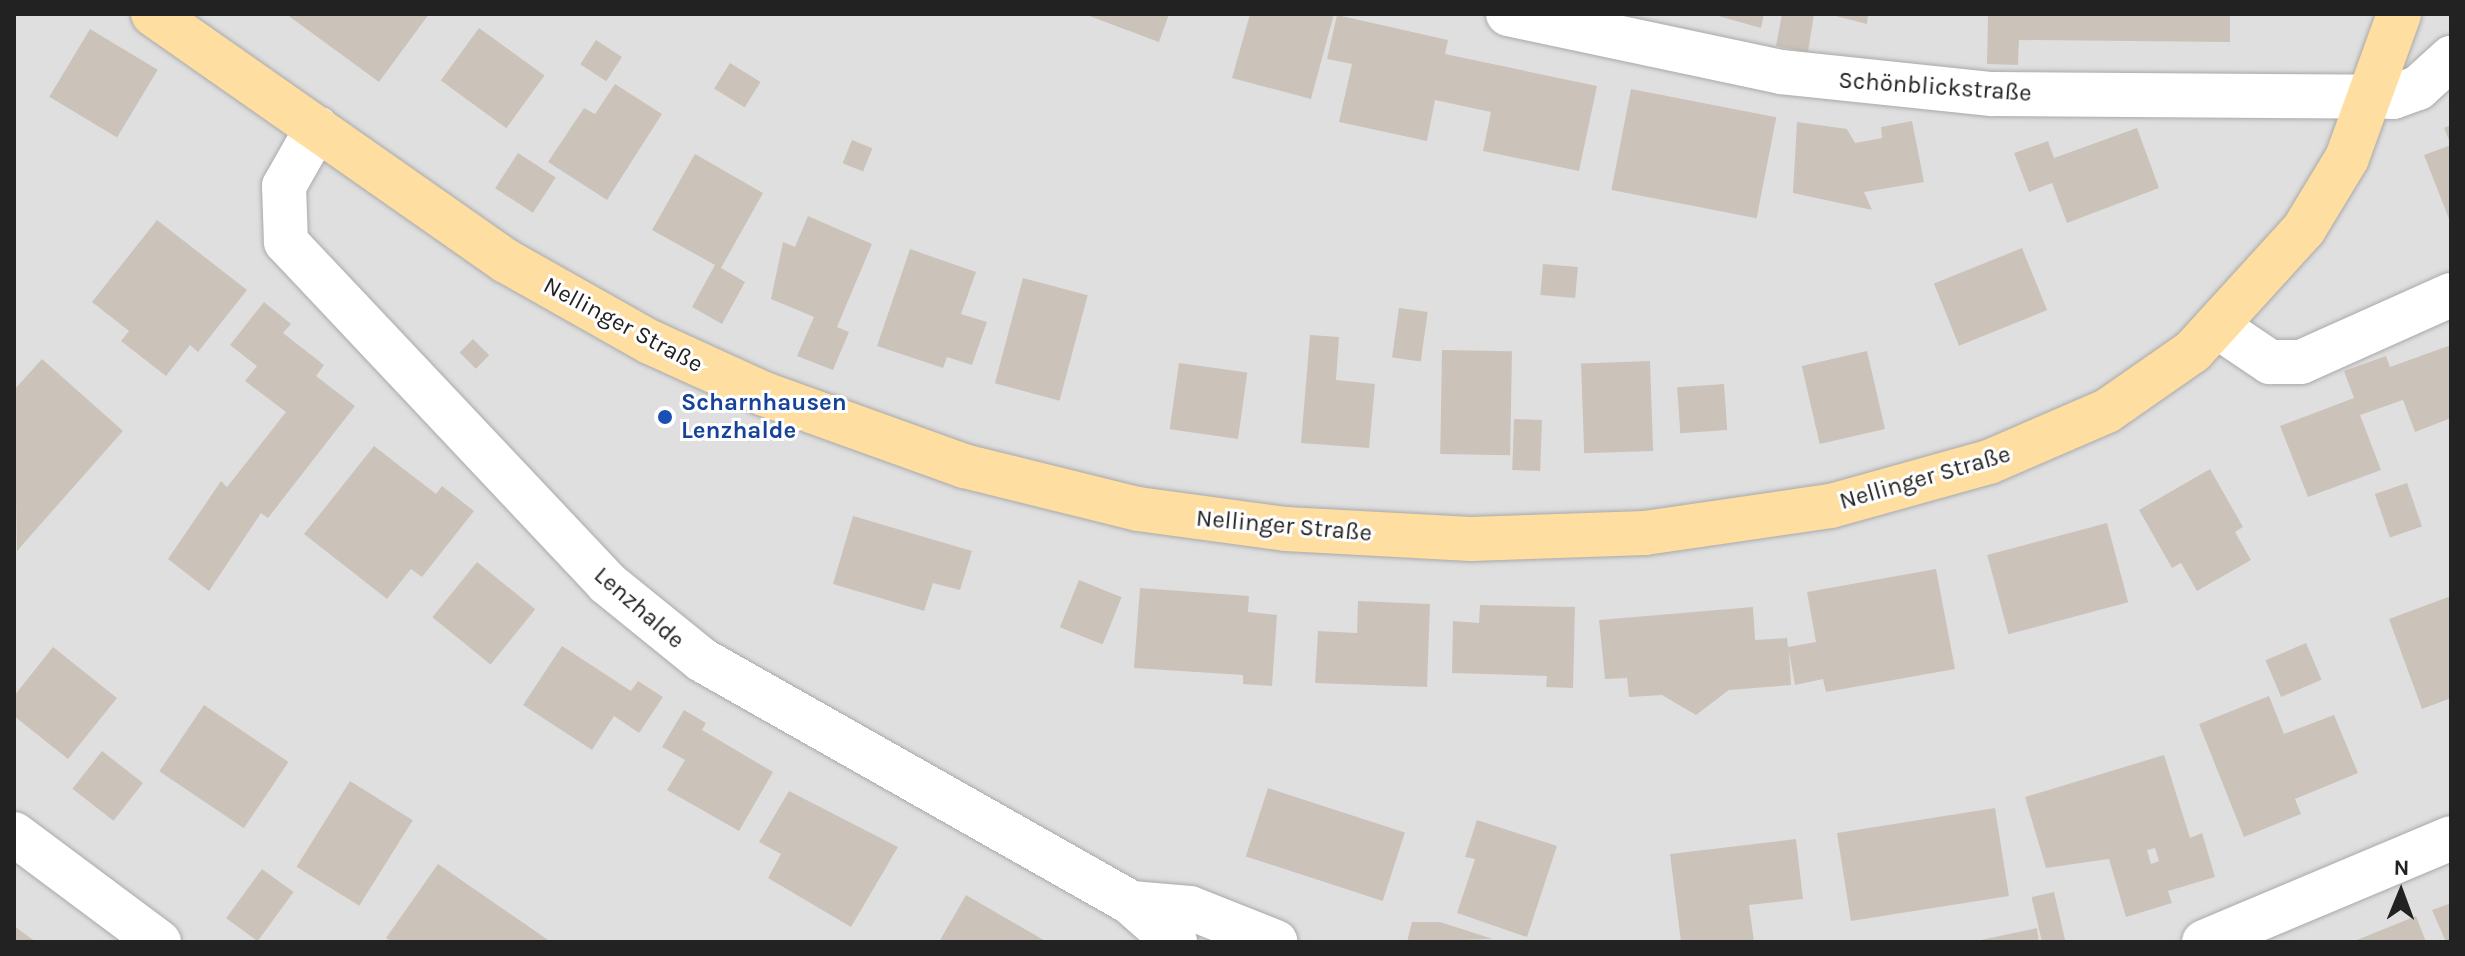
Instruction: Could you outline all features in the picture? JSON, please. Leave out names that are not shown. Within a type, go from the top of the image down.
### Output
[{"type":"main road","name":"Nellinger Straße","points":[[153,14],[545,285],[764,394],[1006,479],[1261,527],[1424,538],[1588,536],[1831,506],[1989,462],[2085,423],[2163,376],[2218,327],[2319,206],[2369,98],[2399,14]]},
{"type":"street","name":"Schönblickstraße","points":[[1508,14],[1781,72],[1924,89],[2369,98]]},
{"type":"street","points":[[2369,98],[2409,93],[2451,58]]},
{"type":"street","name":"Lenzhalde","points":[[317,128],[282,198],[291,249],[624,599],[728,677],[1131,903],[1175,942]]},
{"type":"street","points":[[2218,327],[2263,359],[2301,362],[2451,295]]},
{"type":"street","points":[[14,834],[159,942]]},
{"type":"street","points":[[2204,942],[2451,838]]},
{"type":"street","points":[[1131,903],[1190,908],[1276,942]]},
{"type":"shaded area","points":[[14,14],[2451,14],[2451,942],[14,942]]},
{"type":"building","points":[[286,14],[429,14],[379,82]]},
{"type":"building","points":[[1084,14],[1169,14],[1159,42]]},
{"type":"building","points":[[1250,14],[1334,14],[1311,99],[1232,78]]},
{"type":"building","points":[[1711,14],[1764,14],[1761,28]]},
{"type":"building","points":[[1782,14],[1814,14],[1808,52],[1776,46]]},
{"type":"building","points":[[1828,14],[1868,14],[1867,24]]},
{"type":"building","points":[[1988,14],[2230,14],[2230,42],[2019,40],[2018,65],[1987,64]]},
{"type":"building","points":[[1337,15],[1448,40],[1445,54],[1597,86],[1579,171],[1483,151],[1491,112],[1435,100],[1427,141],[1339,122],[1352,64],[1327,59]]},
{"type":"building","points":[[479,28],[545,76],[506,128],[441,81]]},
{"type":"building","points":[[90,29],[158,70],[117,137],[49,97]]},
{"type":"building","points":[[596,40],[622,57],[606,81],[580,64]]},
{"type":"building","points":[[730,63],[761,82],[745,108],[714,88]]},
{"type":"building","points":[[615,84],[662,114],[607,200],[548,162],[584,108],[595,114]]},
{"type":"building","points":[[1631,89],[1776,117],[1757,218],[1611,190]]},
{"type":"building","points":[[1912,121],[1924,182],[1864,192],[1872,210],[1793,193],[1797,122],[1847,129],[1855,143],[1882,138],[1881,127]]},
{"type":"building","points":[[2451,125],[2451,145],[2444,128]]},
{"type":"building","points":[[2137,128],[2159,188],[2067,223],[2052,183],[2029,192],[2014,153],[2048,141],[2054,158]]},
{"type":"building","points":[[852,140],[872,148],[863,171],[843,163]]},
{"type":"building","points":[[2451,145],[2451,224],[2424,155]]},
{"type":"building","points":[[518,153],[556,178],[533,213],[495,188]]},
{"type":"building","points":[[695,154],[763,193],[721,268],[745,282],[722,324],[692,307],[715,265],[652,230]]},
{"type":"building","points":[[808,216],[872,244],[837,327],[849,332],[833,370],[797,356],[814,317],[771,299],[783,242],[795,247]]},
{"type":"building","points":[[157,220],[247,290],[198,352],[190,345],[166,376],[121,341],[129,331],[92,302]]},
{"type":"building","points":[[2022,248],[2047,310],[1959,346],[1934,284]]},
{"type":"building","points":[[910,249],[976,272],[961,314],[987,322],[972,365],[947,357],[943,368],[877,346]]},
{"type":"building","points":[[1543,264],[1578,267],[1575,298],[1540,295]]},
{"type":"building","points":[[1023,278],[1088,295],[1060,401],[995,383]]},
{"type":"building","points":[[264,302],[291,324],[283,333],[324,365],[316,376],[355,406],[268,518],[261,513],[209,591],[168,559],[221,481],[227,487],[286,412],[245,381],[257,366],[230,345]]},
{"type":"building","points":[[1399,308],[1428,312],[1421,362],[1392,358]]},
{"type":"building","points":[[1310,335],[1339,337],[1336,380],[1375,384],[1369,448],[1301,443]]},
{"type":"building","points":[[473,339],[489,355],[476,369],[460,352]]},
{"type":"building","points":[[2451,345],[2451,418],[2415,432],[2403,400],[2360,415],[2381,470],[2308,497],[2280,426],[2354,398],[2344,371],[2386,356],[2390,367]]},
{"type":"building","points":[[1442,350],[1512,351],[1510,455],[1440,454]]},
{"type":"building","points":[[1867,351],[1885,429],[1820,444],[1802,366]]},
{"type":"building","points":[[42,359],[123,431],[17,551],[14,390]]},
{"type":"building","points":[[1650,361],[1653,451],[1584,453],[1581,363]]},
{"type":"building","points":[[1179,363],[1247,373],[1238,439],[1170,429]]},
{"type":"building","points":[[1724,384],[1727,430],[1680,433],[1677,387]]},
{"type":"building","points":[[1514,419],[1542,420],[1540,471],[1512,470]]},
{"type":"building","points":[[374,446],[436,494],[442,486],[474,511],[422,577],[411,569],[387,599],[304,534]]},
{"type":"building","points":[[2210,469],[2243,527],[2235,532],[2251,560],[2197,591],[2181,563],[2172,568],[2139,510]]},
{"type":"building","points":[[2407,483],[2422,526],[2390,538],[2375,494]]},
{"type":"building","points":[[853,516],[972,551],[960,590],[933,583],[924,611],[833,584]]},
{"type":"building","points":[[2107,523],[2128,602],[2008,634],[1987,555]]},
{"type":"building","points":[[477,562],[535,609],[491,664],[432,617]]},
{"type":"building","points":[[1936,569],[1955,669],[1826,692],[1823,679],[1795,685],[1789,651],[1791,685],[1729,690],[1696,715],[1662,695],[1629,697],[1627,678],[1605,679],[1599,620],[1753,607],[1755,640],[1787,638],[1788,647],[1816,642],[1807,592]]},
{"type":"building","points":[[1079,580],[1122,597],[1103,645],[1060,627]]},
{"type":"building","points":[[1140,588],[1249,596],[1248,612],[1277,615],[1272,686],[1243,684],[1243,675],[1134,668]]},
{"type":"building","points":[[2451,596],[2451,698],[2422,709],[2389,619]]},
{"type":"building","points":[[1358,601],[1430,604],[1427,687],[1315,683],[1318,631],[1357,633]]},
{"type":"building","points":[[1480,605],[1575,607],[1573,688],[1546,687],[1547,676],[1452,673],[1453,621],[1479,623]]},
{"type":"building","points":[[2306,643],[2322,680],[2281,697],[2265,660]]},
{"type":"building","points":[[562,646],[631,691],[638,681],[663,697],[639,733],[614,716],[592,750],[523,705]]},
{"type":"building","points":[[53,647],[117,698],[68,759],[14,716],[14,696]]},
{"type":"building","points":[[2269,696],[2284,734],[2334,715],[2358,773],[2295,799],[2301,814],[2244,837],[2199,724]]},
{"type":"building","points":[[204,705],[289,762],[244,828],[159,771]]},
{"type":"building","points":[[684,710],[706,723],[702,730],[773,772],[739,831],[667,790],[685,760],[662,747]]},
{"type":"building","points":[[102,751],[143,783],[113,821],[72,789]]},
{"type":"building","points":[[2164,755],[2190,838],[2202,833],[2215,877],[2168,891],[2172,903],[2126,917],[2109,859],[2046,868],[2025,797]],"holes":[[[2155,848],[2159,861],[2151,864],[2147,850]]]},
{"type":"building","points":[[350,781],[413,820],[359,906],[296,867]]},
{"type":"building","points":[[1268,788],[1405,832],[1383,901],[1246,856]]},
{"type":"building","points":[[789,791],[898,847],[851,927],[768,878],[781,854],[759,842]]},
{"type":"building","points":[[1995,808],[2009,896],[1851,921],[1837,833]]},
{"type":"building","points":[[1477,820],[1557,846],[1527,937],[1457,913],[1475,859],[1465,857]]},
{"type":"building","points":[[1796,839],[1803,899],[1749,905],[1754,942],[1681,942],[1670,854]]},
{"type":"building","points":[[438,864],[551,942],[392,942],[386,938]]},
{"type":"building","points":[[262,869],[294,892],[258,941],[226,918]]},
{"type":"building","points":[[2054,892],[2065,942],[2042,942],[2032,897]]},
{"type":"building","points":[[966,895],[1047,942],[939,942]]},
{"type":"building","points":[[2451,903],[2451,942],[2446,942],[2432,910]]},
{"type":"building","points":[[2416,916],[2426,942],[2352,942]]},
{"type":"building","points":[[1412,922],[1440,922],[1493,939],[1407,942]]},
{"type":"building","points":[[14,926],[36,942],[14,942]]},
{"type":"building","points":[[2037,928],[2039,942],[1976,942],[1976,941]]},
{"type":"place","name":"Scharnhausen Lenzhalde","points":[[665,417]]}]
